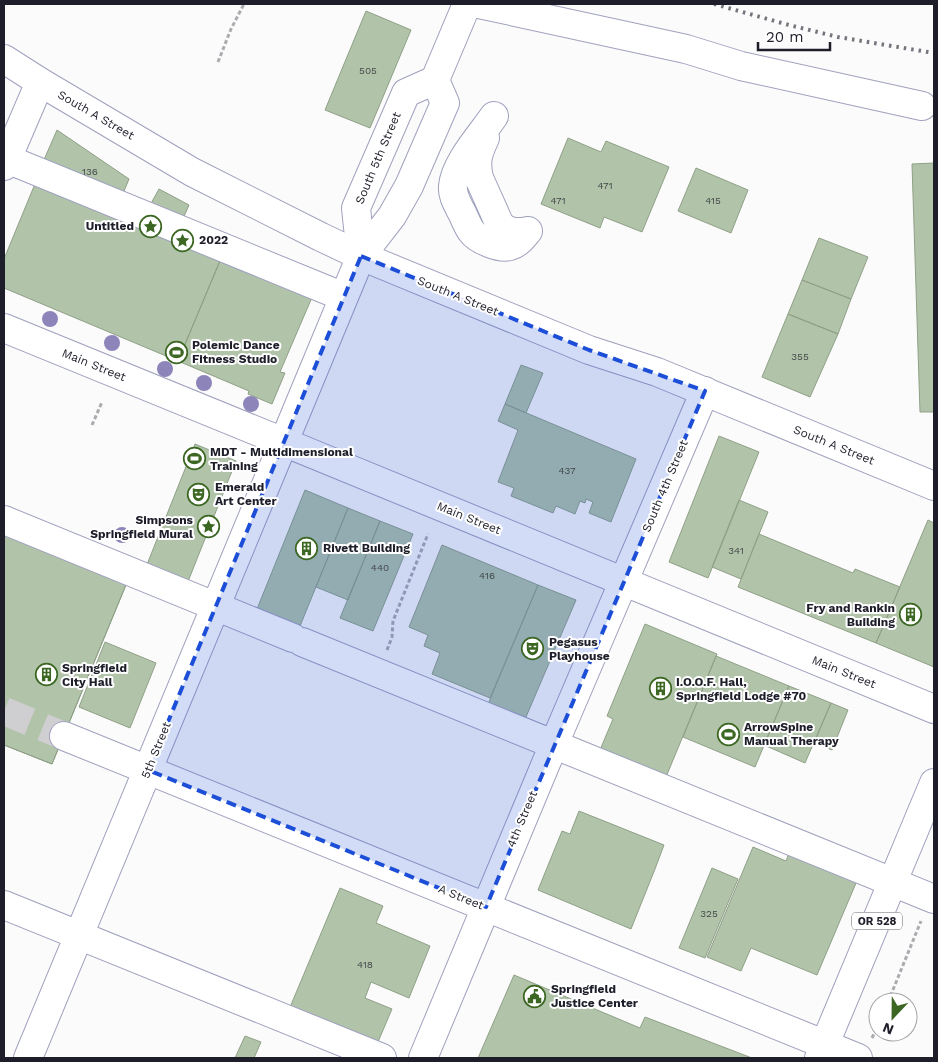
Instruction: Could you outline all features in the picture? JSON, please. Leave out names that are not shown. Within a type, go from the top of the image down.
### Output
[{"type":"street","points":[[435,80],[467,4]]},
{"type":"street","points":[[479,4],[686,49],[741,66],[922,106]]},
{"type":"street","name":"South A Street","points":[[4,59],[192,172],[361,256],[588,350],[657,372],[705,391],[934,486]]},
{"type":"street","name":"South 5th Street","points":[[283,442],[361,256],[392,216],[405,194],[445,103],[435,80],[406,93],[356,208],[361,256]]},
{"type":"street","points":[[40,82],[7,149],[344,297]]},
{"type":"street","name":"Main Street","points":[[4,328],[934,709]]},
{"type":"street","name":"South 4th Street","points":[[625,581],[705,391]]},
{"type":"street","name":"5th Street","points":[[28,1058],[283,442]]},
{"type":"street","points":[[4,520],[933,899]]},
{"type":"street","name":"4th Street","points":[[423,1058],[554,744],[625,581]]},
{"type":"street","name":"A Street","points":[[64,736],[486,907],[822,1052],[858,1058]]},
{"type":"street","name":"OR 528","points":[[822,1052],[934,783]]},
{"type":"street","points":[[4,905],[382,1058]]},
{"type":"path","points":[[218,62],[231,29],[244,4]]},
{"type":"path","points":[[92,425],[102,402]]},
{"type":"path","points":[[378,672],[392,637],[393,621],[428,534]]},
{"type":"path","points":[[892,992],[933,899]]},
{"type":"highlighted area","points":[[361,256],[589,350],[705,391],[486,907],[148,770]]},
{"type":"building","points":[[366,11],[411,30],[370,128],[325,110]]},
{"type":"building","points":[[57,130],[129,179],[122,196],[43,162]]},
{"type":"building","points":[[568,138],[601,152],[606,141],[669,167],[642,232],[604,217],[600,228],[541,204]]},
{"type":"building","points":[[934,163],[934,412],[920,412],[912,164]]},
{"type":"building","points":[[696,168],[748,190],[731,233],[678,211]]},
{"type":"building","points":[[37,179],[222,256],[178,361],[4,288],[4,259]]},
{"type":"building","points":[[159,189],[189,205],[181,223],[149,207]]},
{"type":"building","points":[[819,238],[868,257],[851,299],[802,280]]},
{"type":"building","points":[[222,256],[313,295],[280,372],[285,373],[272,404],[248,394],[249,391],[178,361]]},
{"type":"building","points":[[802,280],[851,299],[838,334],[788,314]]},
{"type":"building","points":[[788,314],[838,334],[810,397],[762,377]]},
{"type":"building","points":[[521,365],[543,373],[526,413],[505,404]]},
{"type":"building","points":[[505,404],[636,459],[611,522],[589,513],[593,502],[586,499],[585,503],[580,501],[575,514],[556,506],[553,513],[511,496],[514,488],[498,482],[518,430],[498,421]]},
{"type":"building","points":[[719,436],[759,452],[708,578],[669,562]]},
{"type":"building","name":"Emerald Art Center","points":[[195,444],[236,461],[187,584],[146,567]]},
{"type":"building","name":"Rivett Building","points":[[305,490],[348,508],[298,631],[255,614]]},
{"type":"building","points":[[739,500],[768,512],[741,579],[712,567]]},
{"type":"building","points":[[348,508],[380,521],[348,600],[316,587]]},
{"type":"building","name":"Fry and Rankin Building","points":[[928,520],[934,523],[934,667],[876,643]]},
{"type":"building","points":[[380,521],[413,534],[373,631],[340,618]]},
{"type":"building","name":"Springfield City Hall","points":[[4,530],[128,580],[52,764],[4,745]]},
{"type":"building","name":"Springfield City Hall","points":[[4,530],[128,580],[52,764],[4,745]]},
{"type":"building","points":[[759,534],[853,573],[855,569],[900,587],[876,643],[738,587]]},
{"type":"building","points":[[442,545],[538,585],[490,698],[432,674],[440,653],[424,646],[428,635],[409,627]]},
{"type":"building","name":"Pegasus Playhouse","points":[[538,585],[576,600],[523,724],[486,709]]},
{"type":"building","name":"I.O.O.F. Hall, Springfield Lodge #70","points":[[645,624],[717,654],[666,777],[600,750],[613,719],[607,716]]},
{"type":"building","points":[[105,642],[156,663],[130,728],[79,707]]},
{"type":"building","points":[[716,656],[789,686],[755,767],[683,737]]},
{"type":"building","points":[[789,686],[831,703],[805,763],[764,745]]},
{"type":"building","points":[[831,703],[848,710],[832,750],[814,743]]},
{"type":"building","points":[[579,811],[664,845],[631,929],[538,890],[562,831],[570,834]]},
{"type":"building","points":[[753,847],[786,861],[791,848],[859,876],[817,975],[751,948],[741,971],[707,957]]},
{"type":"building","points":[[712,868],[738,879],[705,958],[679,948]]},
{"type":"building","points":[[340,888],[383,906],[376,923],[430,946],[409,998],[371,982],[365,998],[392,1009],[375,1049],[288,1012]]},
{"type":"building","name":"Springfield Justice Center","points":[[514,975],[640,1028],[645,1017],[752,1058],[478,1058]]},
{"type":"building","points":[[245,1036],[261,1042],[254,1058],[235,1058]]},
{"type":"tunnel","points":[[4,711],[64,736]]},
{"type":"railway","points":[[714,4],[838,37],[934,53]]},
{"type":"place","name":"Untitled","points":[[150,226]]},
{"type":"place","name":"2022","points":[[183,240]]},
{"type":"place","name":"Polemic Dance Fitness Studio","points":[[176,352]]},
{"type":"place","name":"MDT - Multidimensional Training","points":[[194,459]]},
{"type":"place","name":"Emerald Art Center","points":[[199,494]]},
{"type":"place","name":"Simpsons Springfield Mural","points":[[209,527]]},
{"type":"place","name":"Rivett Building","points":[[307,548]]},
{"type":"place","name":"Fry and Rankin Building","points":[[911,615]]},
{"type":"place","name":"Pegasus Playhouse","points":[[533,649]]},
{"type":"place","name":"Springfield City Hall","points":[[46,675]]},
{"type":"place","name":"I.O.O.F. Hall, Springfield Lodge #70","points":[[660,689]]},
{"type":"place","name":"ArrowSpine Manual Therapy","points":[[728,734]]},
{"type":"place","name":"Springfield Justice Center","points":[[535,996]]}]
